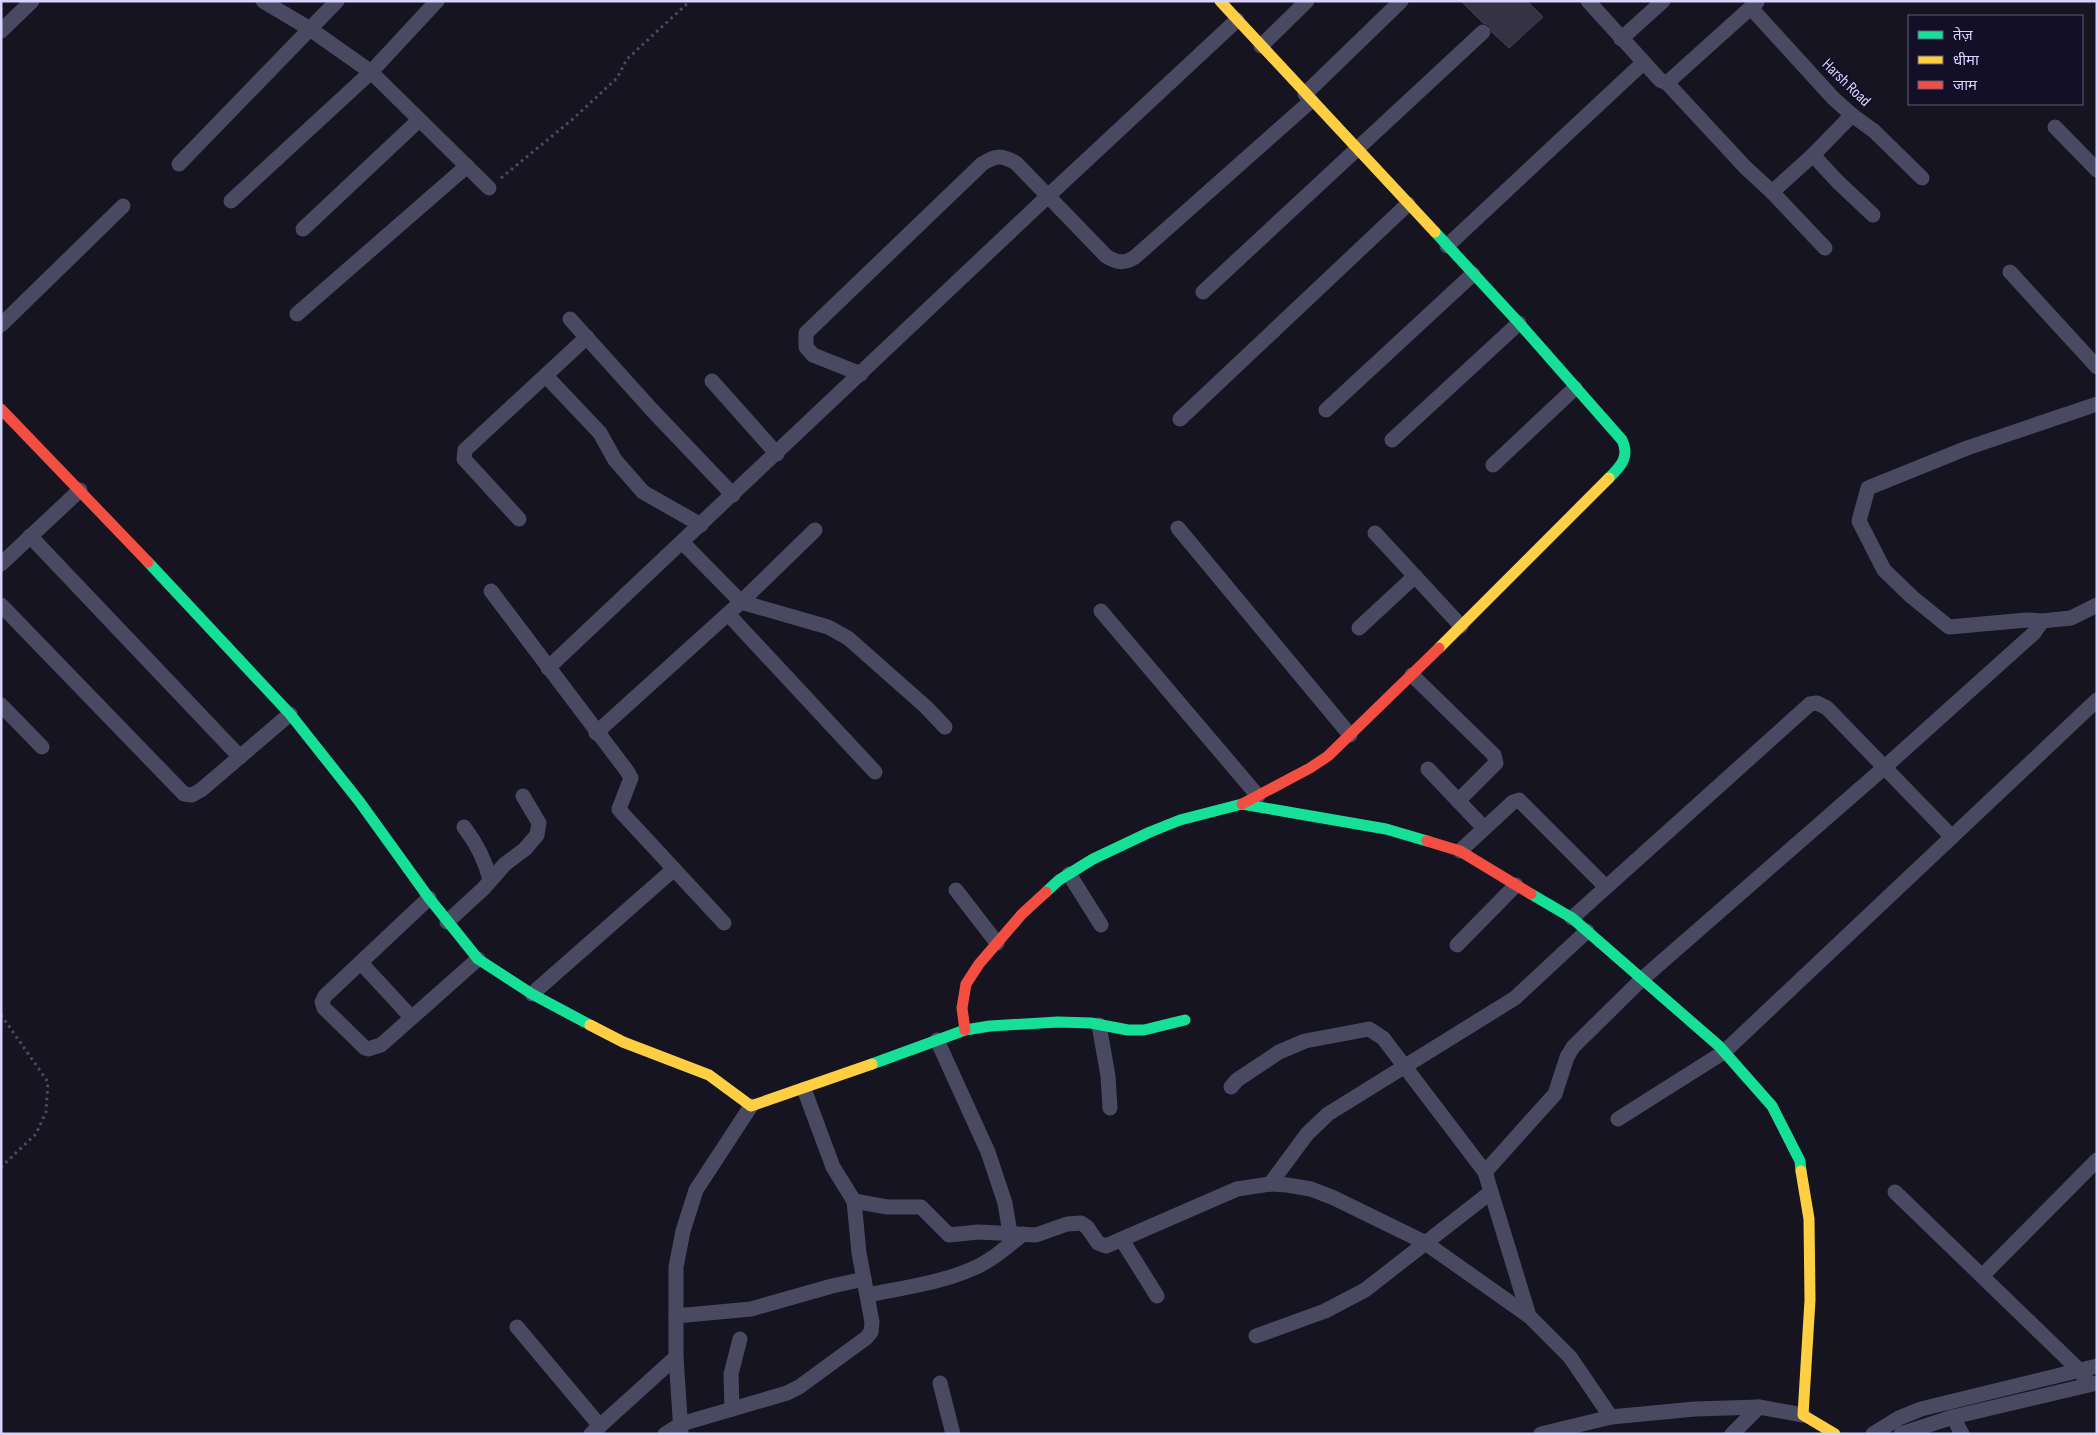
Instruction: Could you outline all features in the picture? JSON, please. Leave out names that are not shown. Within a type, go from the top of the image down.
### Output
[{"type":"street","points":[[1,31],[32,1]]},
{"type":"street","points":[[263,1],[310,30],[371,72],[489,188]]},
{"type":"street","points":[[179,164],[337,1]]},
{"type":"street","points":[[231,200],[371,72],[437,1]]},
{"type":"street","points":[[965,1030],[962,1008],[966,984],[979,964],[1022,914],[1059,880],[1094,859],[1150,832],[1180,820],[1242,804],[1310,768],[1328,756],[1412,675],[1622,464],[1626,456],[1626,448],[1622,440],[1519,323],[1220,1]]},
{"type":"street","points":[[1261,46],[1307,1]]},
{"type":"street","points":[[861,374],[813,355],[806,347],[806,334],[982,164],[992,158],[1004,157],[1016,163],[1106,256],[1116,262],[1126,263],[1135,257],[1308,97],[1401,1]]},
{"type":"street","points":[[1588,1],[1643,63],[1660,80],[1667,83],[1745,167],[1772,192],[1825,248]]},
{"type":"street","points":[[1621,39],[1663,1]]},
{"type":"street","points":[[1667,83],[1754,5]]},
{"type":"street","name":"Harsh Road","points":[[1754,5],[1852,115],[1874,131],[1922,178]]},
{"type":"street","points":[[548,668],[1237,20]]},
{"type":"street","points":[[1203,292],[1483,32]]},
{"type":"street","points":[[1447,246],[1643,63]]},
{"type":"street","points":[[1772,192],[1813,155],[1852,115]]},
{"type":"street","points":[[303,229],[419,120]]},
{"type":"street","points":[[2055,127],[2097,170]]},
{"type":"street","points":[[1813,155],[1873,215]]},
{"type":"street","points":[[297,314],[467,166]]},
{"type":"street","points":[[1180,418],[1408,204]]},
{"type":"street","points":[[1,325],[123,206]]},
{"type":"street","points":[[2010,272],[2097,367]]},
{"type":"street","points":[[1326,410],[1473,274]]},
{"type":"street","points":[[570,319],[733,495]]},
{"type":"street","points":[[1392,440],[1519,323]]},
{"type":"street","points":[[519,519],[464,458],[466,450],[587,337]]},
{"type":"street","points":[[546,376],[600,433],[615,460],[643,492],[701,525]]},
{"type":"street","points":[[712,381],[777,454]]},
{"type":"street","points":[[1493,465],[1575,388]]},
{"type":"street","points":[[2097,404],[1967,448],[1868,488],[1859,521],[1884,570],[1912,597],[1949,627],[2071,618],[2097,605]]},
{"type":"street","points":[[1,408],[290,714],[359,801],[447,922],[478,959],[532,994],[623,1042],[709,1075],[751,1106]]},
{"type":"street","points":[[1,564],[80,490]]},
{"type":"street","points":[[1178,528],[1350,734]]},
{"type":"street","points":[[596,733],[741,602],[815,530]]},
{"type":"street","points":[[1376,533],[1461,626]]},
{"type":"street","points":[[30,536],[240,756]]},
{"type":"street","points":[[682,542],[741,602],[828,627],[848,638],[945,727]]},
{"type":"street","points":[[1359,628],[1415,576]]},
{"type":"street","points":[[491,591],[596,733],[627,771],[631,778],[619,809],[724,923]]},
{"type":"street","points":[[1,606],[184,794],[192,795],[201,790],[290,714]]},
{"type":"street","points":[[1101,611],[1258,796]]},
{"type":"street","points":[[728,614],[874,772]]},
{"type":"street","points":[[1485,1172],[1555,1094],[1567,1057],[1573,1047],[1641,980],[1886,766],[2034,633],[2042,621]]},
{"type":"street","points":[[1412,675],[1494,755],[1496,763],[1458,801]]},
{"type":"street","points":[[1618,1120],[1724,1052],[2097,700]]},
{"type":"street","points":[[1572,918],[1810,704],[1817,703],[1827,708],[1886,766],[1952,837]]},
{"type":"street","points":[[1,705],[42,747]]},
{"type":"street","points":[[1428,769],[1484,828]]},
{"type":"street","points":[[447,922],[483,889],[505,864],[525,849],[537,835],[539,822],[523,796]]},
{"type":"street","points":[[1460,851],[1513,802],[1521,802],[1606,887]]},
{"type":"street","points":[[1242,804],[1386,829],[1460,851],[1572,918],[1724,1052],[1772,1106],[1800,1161],[1809,1218],[1810,1300],[1803,1415]]},
{"type":"street","points":[[464,827],[477,844],[486,863],[490,880]]},
{"type":"street","points":[[532,994],[674,869]]},
{"type":"street","points":[[1069,874],[1100,925]]},
{"type":"street","points":[[1457,945],[1516,885]]},
{"type":"street","points":[[956,890],[997,942]]},
{"type":"street","points":[[429,898],[362,964],[325,996],[322,1002],[324,1008],[368,1049],[381,1046],[411,1017],[478,959]]},
{"type":"street","points":[[1270,1184],[1318,1122],[1404,1066],[1515,998],[1587,931]]},
{"type":"street","points":[[362,964],[411,1017]]},
{"type":"street","points":[[681,1429],[676,1357],[676,1267],[682,1231],[696,1190],[751,1106],[804,1089],[965,1030],[990,1026],[1058,1022],[1099,1024],[1128,1030],[1144,1030],[1185,1020]]},
{"type":"street","points":[[1099,1024],[1108,1076],[1110,1108]]},
{"type":"street","points":[[1231,1086],[1263,1063],[1305,1042],[1370,1029],[1383,1038],[1485,1172],[1529,1316]]},
{"type":"street","points":[[937,1040],[988,1152],[1016,1234]]},
{"type":"street","points":[[665,1434],[732,1409],[799,1388],[866,1338],[871,1332],[872,1322],[868,1295],[858,1253],[854,1201],[833,1167],[804,1089]]},
{"type":"street","points":[[1982,1276],[2097,1160]]},
{"type":"street","points":[[854,1201],[887,1207],[921,1207],[949,1235],[978,1232],[1036,1235],[1067,1224],[1082,1223],[1087,1227],[1098,1244],[1106,1246],[1237,1189],[1270,1184],[1311,1189],[1334,1198],[1424,1242],[1529,1316],[1570,1357],[1611,1417]]},
{"type":"street","points":[[1256,1336],[1348,1301],[1365,1290],[1490,1192]]},
{"type":"street","points":[[1896,1192],[2093,1384]]},
{"type":"street","points":[[868,1295],[948,1277],[972,1269],[993,1258],[1016,1234]]},
{"type":"street","points":[[1122,1240],[1157,1296]]},
{"type":"street","points":[[676,1316],[751,1309],[864,1279]]},
{"type":"street","points":[[517,1327],[596,1430],[676,1357]]},
{"type":"street","points":[[732,1409],[730,1374],[740,1339]]},
{"type":"street","points":[[1873,1434],[1899,1418],[1921,1408],[2097,1366]]},
{"type":"street","points":[[940,1383],[953,1434]]},
{"type":"street","points":[[1902,1434],[1953,1417],[2093,1384]]},
{"type":"street","points":[[1732,1434],[1759,1408]]},
{"type":"street","points":[[1541,1434],[1611,1417],[1694,1409],[1759,1408],[1803,1415],[1835,1434]]},
{"type":"street","points":[[1953,1417],[1962,1434]]},
{"type":"path","points":[[489,188],[574,118],[617,78],[627,59],[690,1]]},
{"type":"path","points":[[1,1015],[48,1082],[46,1112],[36,1134],[1,1167]]},
{"type":"building","points":[[1461,1],[1527,1],[1543,17],[1509,48],[1492,32],[1489,25],[1483,23]]},
{"type":"traffic: fast","points":[[1435,232],[1519,323],[1622,440],[1625,456],[1609,478]]},
{"type":"traffic: fast","points":[[148,562],[290,714],[359,801],[429,898],[478,959],[532,994],[590,1025]]},
{"type":"traffic: fast","points":[[1046,892],[1059,880],[1093,859],[1150,832],[1180,820],[1242,804],[1386,829],[1427,841]]},
{"type":"traffic: fast","points":[[1531,894],[1572,918],[1719,1046],[1772,1106],[1800,1161],[1801,1171]]},
{"type":"traffic: fast","points":[[872,1064],[965,1030],[990,1026],[1058,1022],[1091,1023],[1128,1030],[1144,1030],[1185,1020]]},
{"type":"traffic: slow","points":[[1220,1],[1435,232]]},
{"type":"traffic: slow","points":[[1439,648],[1609,478]]},
{"type":"traffic: slow","points":[[590,1025],[623,1042],[709,1075],[751,1106],[872,1064]]},
{"type":"traffic: slow","points":[[1801,1171],[1809,1219],[1810,1300],[1803,1415],[1835,1434]]},
{"type":"traffic: jam","points":[[1,409],[148,562]]},
{"type":"traffic: jam","points":[[1242,804],[1310,768],[1328,756],[1439,648]]},
{"type":"traffic: jam","points":[[1427,841],[1460,851],[1531,894]]},
{"type":"traffic: jam","points":[[965,1030],[962,1008],[966,984],[979,964],[1022,914],[1046,892]]}]
